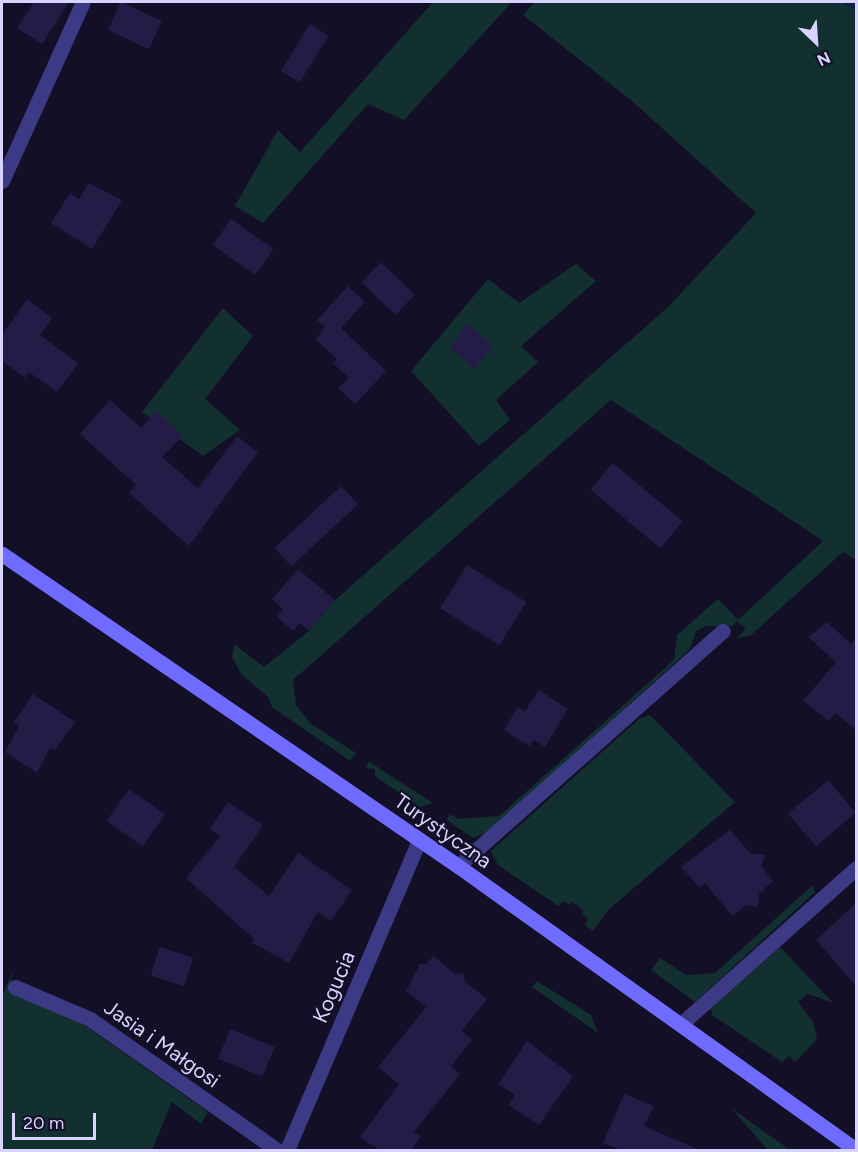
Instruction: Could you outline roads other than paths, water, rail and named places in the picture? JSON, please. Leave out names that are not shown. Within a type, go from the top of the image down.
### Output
[{"type":"main road","name":"Turystyczna","points":[[2,554],[458,866],[856,1150]]},
{"type":"street","points":[[2,181],[83,2]]},
{"type":"street","points":[[458,866],[723,631]]},
{"type":"street","name":"Kogucia","points":[[287,1150],[419,840]]},
{"type":"street","points":[[681,1024],[856,868]]},
{"type":"street","name":"Jasia i Małgosi","points":[[15,987],[90,1019],[277,1150]]},
{"type":"waterway","points":[[848,2],[856,6]]}]
